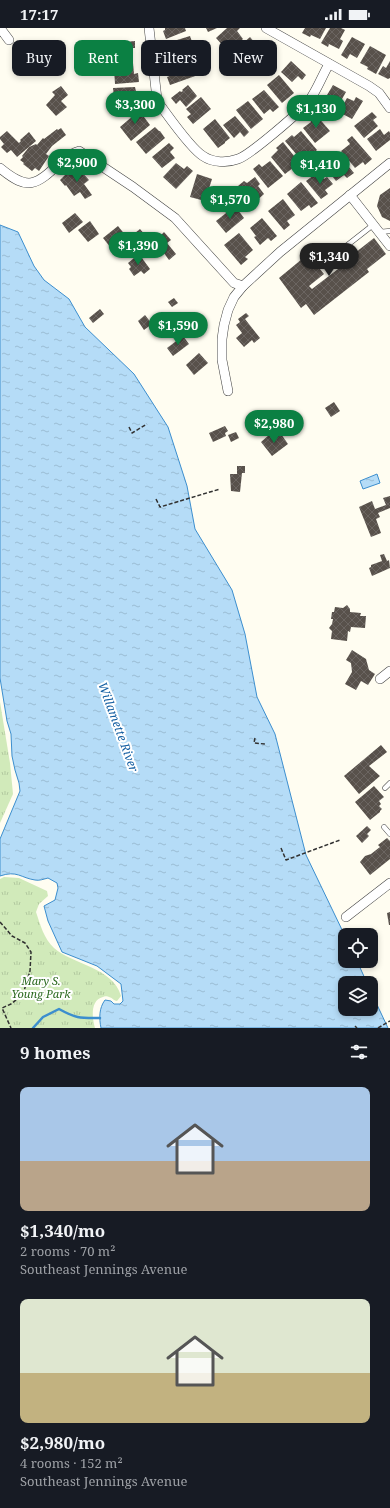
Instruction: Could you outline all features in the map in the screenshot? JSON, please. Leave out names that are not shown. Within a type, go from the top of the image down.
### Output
[{"type":"street","points":[[0,28],[9,40]]},
{"type":"street","points":[[149,28],[156,92],[160,105],[195,150],[203,156],[216,161],[228,162],[240,158],[301,110],[309,100],[329,64]]},
{"type":"street","points":[[266,28],[369,86],[379,94],[390,108]]},
{"type":"street","points":[[0,168],[19,182],[29,184],[38,182],[71,153],[79,151],[133,187],[175,218],[234,283],[243,286]]},
{"type":"street","points":[[228,391],[222,360],[224,325],[228,310],[234,297],[243,286],[280,252],[390,164]]},
{"type":"street","points":[[350,195],[390,246]]},
{"type":"street","points":[[380,679],[390,671]]},
{"type":"street","points":[[346,917],[390,883]]},
{"type":"lane","points":[[322,265],[373,225]]},
{"type":"lane","points":[[379,232],[390,231]]},
{"type":"lane","points":[[385,788],[390,783]]},
{"type":"lane","points":[[384,828],[390,834]]},
{"type":"path","points":[[129,427],[132,433],[147,424]]},
{"type":"path","points":[[156,499],[160,507],[220,489]]},
{"type":"path","points":[[255,738],[254,743],[265,744]]},
{"type":"path","points":[[281,848],[286,860],[340,840]]},
{"type":"path","points":[[0,922],[12,936],[25,942],[31,952],[30,971],[22,995],[11,1004],[1,1008],[11,1028]]},
{"type":"path","points":[[378,1028],[390,1021]]},
{"type":"green space","points":[[0,702],[10,763],[13,794],[0,823]]},
{"type":"green space","name":"Mary S. Young Park","points":[[4,877],[19,878],[47,891],[48,896],[39,904],[36,912],[48,940],[54,948],[62,954],[101,973],[117,986],[121,996],[117,1001],[106,996],[99,999],[94,1005],[93,1019],[95,1028],[0,1028],[0,879]]},
{"type":"water","name":"Willamette River","points":[[0,225],[18,232],[34,266],[44,280],[69,299],[85,327],[134,374],[168,427],[187,486],[195,529],[232,590],[245,634],[257,697],[275,734],[306,855],[341,928],[338,928],[338,968],[360,968],[364,976],[338,976],[338,1016],[378,1016],[378,1007],[388,1028],[101,1028],[100,1013],[105,1000],[111,1001],[114,1004],[120,1004],[123,1001],[121,984],[97,966],[62,952],[48,921],[44,906],[55,900],[58,888],[57,883],[48,878],[37,880],[15,874],[0,876],[0,839],[20,791],[12,756],[11,734],[7,721],[0,678]]},
{"type":"water","points":[[377,474],[380,483],[363,489],[360,481]]},
{"type":"building","points":[[165,28],[185,28],[186,31],[166,39],[163,31]]},
{"type":"building","points":[[206,28],[217,28],[208,32]]},
{"type":"building","points":[[227,28],[240,28],[237,31],[243,39],[219,40],[219,41],[216,38]]},
{"type":"building","points":[[305,28],[326,28],[320,39],[311,35],[310,37],[302,33]]},
{"type":"building","points":[[330,28],[341,28],[345,30],[340,39],[343,41],[339,49],[329,44],[328,47],[321,43]]},
{"type":"building","points":[[190,36],[191,40],[177,40]]},
{"type":"building","points":[[352,37],[365,44],[357,58],[350,54],[347,59],[341,55]]},
{"type":"building","points":[[133,41],[135,41],[135,48],[133,48]]},
{"type":"building","points":[[370,46],[386,55],[376,74],[367,69],[368,67],[360,63]]},
{"type":"building","points":[[291,61],[306,75],[302,80],[298,76],[292,82],[281,72]]},
{"type":"building","points":[[390,61],[390,78],[388,79],[378,74],[383,66],[386,68]]},
{"type":"building","points":[[133,63],[134,74],[138,73],[139,82],[115,84],[114,76],[133,76]]},
{"type":"building","points":[[279,75],[294,93],[282,103],[267,85]]},
{"type":"building","points":[[170,76],[195,76],[170,85],[167,77]]},
{"type":"building","points":[[188,85],[197,96],[186,107],[180,100],[176,104],[171,98],[180,91],[183,91],[182,90]]},
{"type":"building","points":[[333,85],[346,92],[334,113],[321,105]]},
{"type":"building","points":[[61,86],[68,95],[61,101],[67,107],[56,116],[46,105],[55,95],[52,92]]},
{"type":"building","points":[[135,87],[137,96],[141,96],[141,105],[115,107],[113,88]]},
{"type":"building","points":[[264,90],[279,107],[273,112],[270,109],[264,114],[252,99]]},
{"type":"building","points":[[201,97],[211,109],[193,124],[187,117],[191,114],[186,109]]},
{"type":"building","points":[[356,97],[363,101],[352,119],[339,112],[347,98],[354,101]]},
{"type":"building","points":[[248,101],[263,119],[251,129],[236,110]]},
{"type":"building","points":[[141,109],[146,116],[144,117],[150,125],[131,141],[120,127]]},
{"type":"building","points":[[372,112],[377,117],[373,120],[378,126],[364,138],[354,126]]},
{"type":"building","points":[[316,115],[330,131],[315,143],[303,128],[311,122],[310,120]]},
{"type":"building","points":[[235,116],[249,132],[244,137],[240,132],[234,138],[223,125]]},
{"type":"building","points":[[215,119],[230,138],[218,148],[203,129]]},
{"type":"building","points":[[155,127],[165,138],[146,154],[136,142]]},
{"type":"building","points":[[61,128],[66,135],[52,146],[46,154],[49,156],[39,171],[35,168],[32,171],[23,164],[24,163],[20,160],[29,147],[36,144],[37,145],[43,138],[44,139],[57,129],[58,130]]},
{"type":"building","points":[[380,129],[384,135],[389,131],[390,140],[376,151],[367,139]]},
{"type":"building","points":[[7,131],[19,143],[21,141],[20,140],[29,132],[36,141],[17,157],[11,150],[7,153],[1,147],[4,144],[0,137]]},
{"type":"building","points":[[301,131],[317,150],[303,162],[285,141],[292,135],[294,137]]},
{"type":"building","points":[[352,136],[372,159],[365,165],[363,162],[355,168],[341,151],[350,144],[347,140]]},
{"type":"building","points":[[283,142],[302,166],[296,172],[293,168],[285,174],[271,157],[278,150],[276,148]]},
{"type":"building","points":[[169,143],[174,148],[170,152],[175,158],[162,168],[152,157]]},
{"type":"building","points":[[338,154],[354,173],[347,178],[344,175],[336,181],[324,166]]},
{"type":"building","points":[[270,161],[283,176],[268,188],[253,169],[259,164],[262,167]]},
{"type":"building","points":[[176,163],[184,169],[187,166],[193,171],[176,189],[163,177]]},
{"type":"building","points":[[77,167],[89,180],[84,184],[92,195],[85,199],[80,192],[74,196],[66,185],[65,186],[60,180],[67,173],[70,175]]},
{"type":"building","points":[[318,172],[324,179],[327,177],[333,184],[325,190],[328,194],[321,199],[306,181]]},
{"type":"building","points":[[197,174],[212,179],[205,201],[190,197]]},
{"type":"building","points":[[255,177],[260,184],[258,186],[264,194],[253,204],[238,186],[244,181],[247,183]]},
{"type":"building","points":[[301,182],[318,203],[311,208],[309,205],[301,211],[287,194]]},
{"type":"building","points":[[390,188],[390,221],[382,217],[377,206],[380,195]]},
{"type":"building","points":[[222,189],[229,191],[223,212],[208,207],[213,191],[221,193]]},
{"type":"building","points":[[283,199],[295,215],[287,221],[290,225],[284,230],[268,211]]},
{"type":"building","points":[[235,206],[244,218],[226,233],[216,221]]},
{"type":"building","points":[[75,213],[83,222],[69,233],[62,223]]},
{"type":"building","points":[[262,218],[277,236],[271,241],[268,238],[260,245],[250,228]]},
{"type":"building","points":[[90,221],[99,234],[88,242],[78,230]]},
{"type":"building","points":[[118,226],[126,236],[111,248],[103,238]]},
{"type":"building","points":[[140,229],[145,235],[135,244],[130,237]]},
{"type":"building","points":[[164,232],[171,240],[167,243],[176,254],[169,260],[155,241]]},
{"type":"building","points":[[239,233],[253,250],[245,257],[248,259],[241,265],[224,245]]},
{"type":"building","points":[[374,238],[386,254],[367,269],[369,272],[314,315],[306,304],[301,308],[279,278],[313,250],[321,258],[315,263],[324,274],[309,286],[312,289]]},
{"type":"building","points":[[139,254],[150,269],[144,274],[141,271],[134,276],[129,269],[131,267],[128,263]]},
{"type":"building","points":[[174,298],[178,303],[172,307],[168,302]]},
{"type":"building","points":[[100,309],[104,314],[93,323],[89,318]]},
{"type":"building","points":[[246,313],[249,316],[245,319],[260,338],[254,343],[252,340],[244,347],[236,338],[242,333],[236,325],[240,322],[238,319]]},
{"type":"building","points":[[145,315],[152,324],[144,330],[138,321]]},
{"type":"building","points":[[183,336],[189,344],[173,356],[167,348]]},
{"type":"building","points":[[199,353],[208,363],[194,375],[186,365]]},
{"type":"building","points":[[334,402],[340,411],[331,417],[325,408]]},
{"type":"building","points":[[225,426],[228,431],[225,433],[226,436],[213,442],[209,433]]},
{"type":"building","points":[[236,432],[239,438],[231,442],[228,435]]},
{"type":"building","points":[[281,434],[288,444],[272,456],[261,442],[269,435],[273,440]]},
{"type":"building","points":[[237,466],[245,466],[245,473],[242,473],[240,492],[231,491],[230,474],[237,474]]},
{"type":"building","points":[[390,496],[390,508],[378,513],[380,517],[376,519],[381,533],[371,537],[359,507],[372,501],[375,509],[386,505],[383,498]]},
{"type":"building","points":[[384,554],[387,561],[389,560],[390,568],[372,576],[369,568],[371,565],[382,561],[380,555]]},
{"type":"building","points":[[347,605],[350,612],[361,613],[360,616],[366,616],[365,628],[351,627],[350,632],[348,631],[347,641],[331,639],[332,631],[329,628],[333,619],[331,619],[332,612],[334,612],[335,607],[343,608]]},
{"type":"building","points":[[352,650],[366,659],[369,670],[375,674],[368,685],[361,681],[356,690],[345,684],[352,672],[351,663],[346,660]]},
{"type":"building","points":[[381,745],[387,752],[369,766],[380,776],[359,794],[344,776]]},
{"type":"building","points":[[374,786],[384,797],[379,801],[381,804],[379,806],[382,809],[370,820],[355,802]]},
{"type":"building","points":[[367,826],[371,830],[367,834],[369,836],[362,843],[356,836]]},
{"type":"building","points":[[387,838],[390,841],[390,859],[370,875],[360,862],[365,856],[371,854],[380,847],[378,845]]},
{"type":"building","points":[[390,912],[390,925],[389,925],[387,913]]},
{"type":"waterway","points":[[33,1028],[43,1017],[59,1009],[70,1015],[79,1017],[100,1018]]}]
